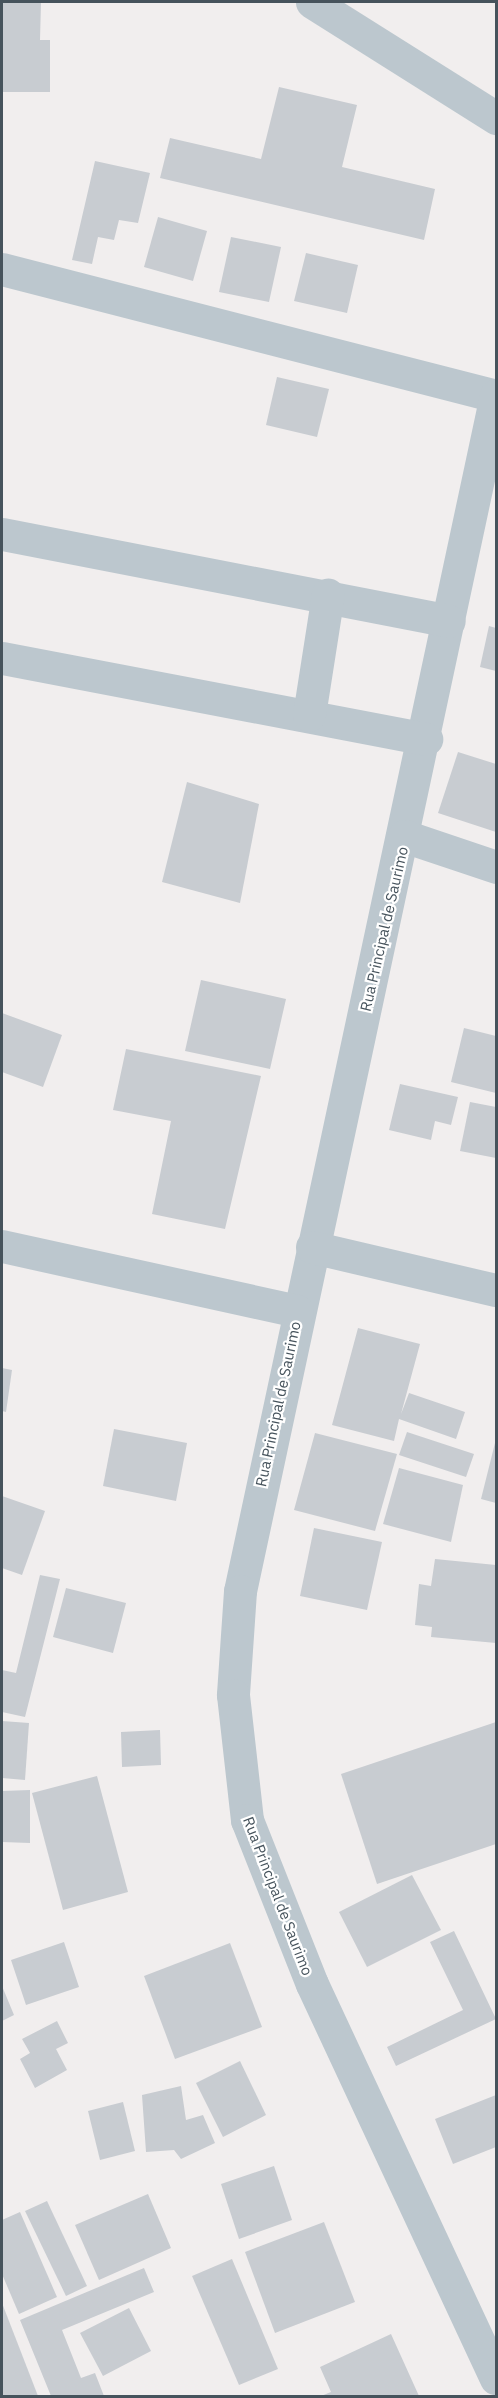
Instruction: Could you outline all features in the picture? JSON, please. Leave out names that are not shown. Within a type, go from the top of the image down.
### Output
[{"type":"street","points":[[312,2],[496,118]]},
{"type":"street","points":[[2,269],[496,395]]},
{"type":"street","name":"Rua Principal de Saurimo","points":[[496,395],[426,739],[297,1311],[233,1643],[238,1766],[247,1820],[312,1984],[488,2335],[496,2378]]},
{"type":"street","points":[[2,534],[328,594],[449,621]]},
{"type":"street","points":[[309,715],[328,594]]},
{"type":"street","points":[[2,658],[426,739]]},
{"type":"street","points":[[404,836],[496,867]]},
{"type":"street","points":[[2,1246],[297,1311]]},
{"type":"street","points":[[312,1247],[496,1290]]},
{"type":"building","points":[[3,2],[41,2],[40,40],[50,40],[50,92],[3,92]]},
{"type":"building","points":[[279,87],[357,105],[342,167],[435,189],[424,240],[160,178],[170,138],[261,159]]},
{"type":"building","points":[[95,161],[150,173],[138,223],[119,220],[114,240],[98,237],[92,264],[72,260]]},
{"type":"building","points":[[158,217],[207,231],[193,281],[144,267]]},
{"type":"building","points":[[231,237],[281,247],[269,302],[219,292]]},
{"type":"building","points":[[306,253],[358,265],[347,313],[294,301]]},
{"type":"building","points":[[277,377],[329,389],[317,437],[266,425]]},
{"type":"building","points":[[489,626],[496,628],[496,671],[480,667]]},
{"type":"building","points":[[458,752],[496,764],[496,832],[438,813]]},
{"type":"building","points":[[187,782],[259,804],[240,903],[162,882]]},
{"type":"building","points":[[201,980],[286,999],[270,1069],[185,1051]]},
{"type":"building","points":[[2,1013],[62,1035],[43,1087],[2,1072]]},
{"type":"building","points":[[464,1028],[496,1036],[496,1093],[451,1082]]},
{"type":"building","points":[[126,1049],[261,1076],[225,1229],[152,1214],[171,1121],[113,1110]]},
{"type":"building","points":[[400,1084],[458,1097],[451,1125],[435,1121],[431,1140],[389,1130]]},
{"type":"building","points":[[470,1102],[496,1107],[496,1158],[460,1151]]},
{"type":"building","points":[[358,1328],[420,1344],[401,1414],[409,1393],[465,1412],[456,1439],[399,1419],[394,1441],[332,1425]]},
{"type":"building","points":[[2,1368],[12,1370],[6,1412],[2,1411]]},
{"type":"building","points":[[114,1429],[187,1443],[176,1501],[103,1486]]},
{"type":"building","points":[[407,1432],[474,1454],[466,1477],[399,1455]]},
{"type":"building","points":[[315,1433],[397,1454],[375,1531],[294,1510]]},
{"type":"building","points":[[496,1439],[496,1503],[481,1499]]},
{"type":"building","points":[[399,1468],[463,1485],[451,1542],[383,1524]]},
{"type":"building","points":[[2,1496],[45,1511],[22,1575],[2,1568]]},
{"type":"building","points":[[314,1528],[382,1542],[367,1610],[300,1596]]},
{"type":"building","points":[[435,1559],[496,1565],[496,1643],[431,1637],[432,1627],[415,1625],[419,1584],[431,1586]]},
{"type":"building","points":[[40,1575],[60,1579],[25,1717],[2,1712],[2,1670],[16,1673]]},
{"type":"building","points":[[66,1588],[126,1603],[113,1653],[53,1637]]},
{"type":"building","points":[[2,1721],[29,1723],[25,1780],[2,1778]]},
{"type":"building","points":[[496,1722],[496,1844],[377,1884],[341,1774]]},
{"type":"building","points":[[160,1730],[161,1765],[122,1767],[121,1732]]},
{"type":"building","points":[[97,1776],[128,1892],[63,1910],[32,1793]]},
{"type":"building","points":[[30,1790],[30,1843],[2,1842],[2,1791]]},
{"type":"building","points":[[412,1875],[441,1930],[367,1967],[339,1912]]},
{"type":"building","points":[[454,1931],[496,2019],[396,2066],[387,2047],[463,2010],[430,1942]]},
{"type":"building","points":[[64,1942],[79,1987],[26,2005],[11,1960]]},
{"type":"building","points":[[230,1943],[262,2027],[175,2059],[144,1976]]},
{"type":"building","points":[[2,1986],[14,2015],[2,2021]]},
{"type":"building","points":[[57,2021],[68,2043],[56,2049],[67,2070],[35,2088],[20,2059],[30,2053],[22,2039]]},
{"type":"building","points":[[240,2061],[266,2115],[223,2137],[196,2083]]},
{"type":"building","points":[[181,2086],[186,2120],[203,2115],[215,2143],[181,2159],[174,2150],[146,2152],[142,2095]]},
{"type":"building","points":[[496,2095],[496,2147],[453,2164],[435,2119]]},
{"type":"building","points":[[123,2102],[135,2151],[100,2160],[88,2111]]},
{"type":"building","points":[[274,2166],[292,2220],[239,2239],[221,2184]]},
{"type":"building","points":[[148,2194],[171,2248],[99,2280],[75,2225]]},
{"type":"building","points":[[47,2201],[87,2286],[66,2296],[25,2211]]},
{"type":"building","points":[[20,2212],[57,2297],[19,2314],[2,2274],[2,2220]]},
{"type":"building","points":[[324,2222],[355,2302],[275,2333],[245,2252]]},
{"type":"building","points":[[232,2259],[278,2369],[239,2385],[192,2276]]},
{"type":"building","points":[[144,2268],[154,2292],[62,2330],[81,2378],[95,2373],[104,2396],[51,2396],[20,2320]]},
{"type":"building","points":[[2,2303],[38,2396],[2,2396]]},
{"type":"building","points":[[129,2308],[151,2351],[103,2376],[80,2333]]},
{"type":"building","points":[[391,2334],[419,2396],[321,2396],[331,2392],[320,2367]]}]
